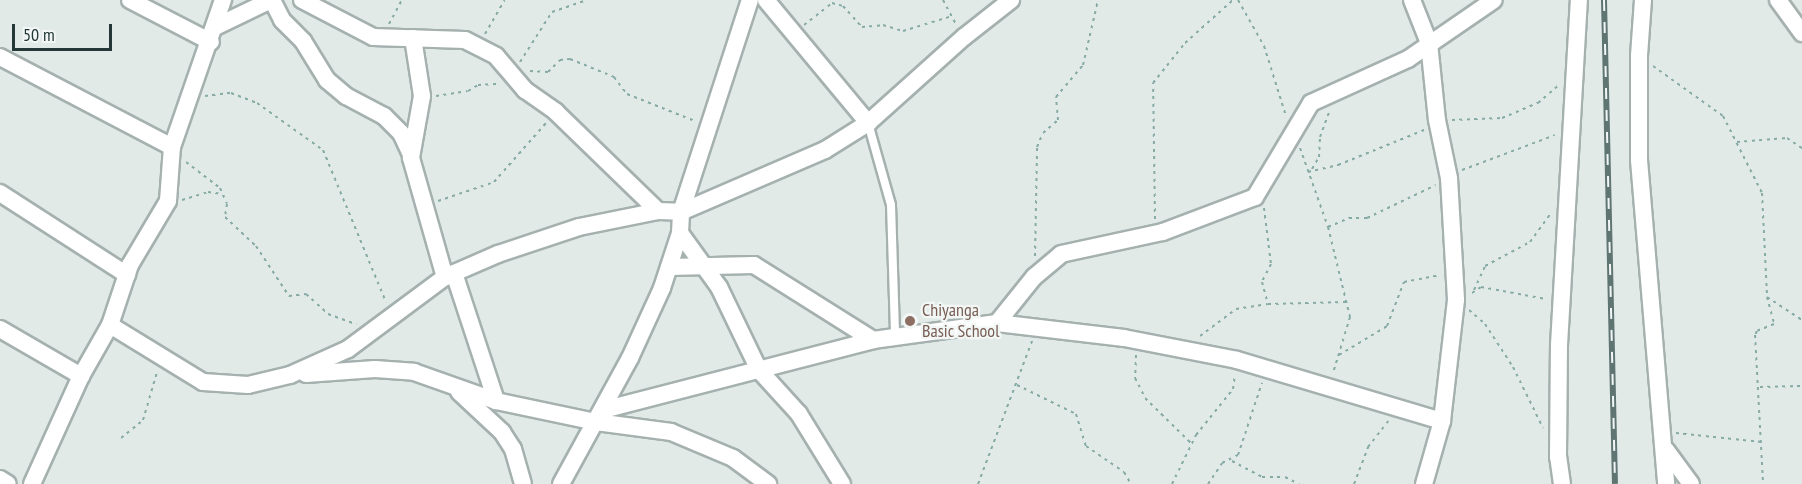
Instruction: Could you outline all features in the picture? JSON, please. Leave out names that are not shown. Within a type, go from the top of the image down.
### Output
[{"type":"street","points":[[130,0],[213,34]]},
{"type":"street","points":[[32,484],[81,376],[110,325],[127,275],[165,207],[172,149],[223,0]]},
{"type":"street","points":[[213,34],[272,0],[282,20],[303,41],[327,80],[346,96],[384,116],[401,133],[410,152],[449,275],[496,400]]},
{"type":"street","points":[[302,0],[369,36],[388,39],[458,39],[496,56],[658,211]]},
{"type":"street","points":[[561,484],[599,416],[669,267],[680,233],[681,212],[711,128],[750,0]]},
{"type":"street","points":[[766,0],[868,123]]},
{"type":"street","points":[[290,375],[348,349],[449,275],[552,233],[658,211],[681,212],[825,150],[868,123],[963,37],[1011,0]]},
{"type":"street","points":[[1412,0],[1429,43],[1438,122],[1449,177],[1453,273],[1459,303],[1442,421],[1424,484]]},
{"type":"street","points":[[997,323],[1034,277],[1060,254],[1155,234],[1252,199],[1261,188],[1311,103],[1331,92],[1400,63],[1494,0]]},
{"type":"street","points":[[1562,484],[1558,458],[1561,302],[1579,0]]},
{"type":"street","points":[[1643,0],[1639,56],[1639,160],[1666,450],[1666,484]]},
{"type":"street","points":[[1778,0],[1802,33]]},
{"type":"street","points":[[410,152],[421,99],[413,38]]},
{"type":"street","points":[[0,57],[172,149]]},
{"type":"street","points":[[0,193],[127,275]]},
{"type":"street","points":[[680,233],[718,288],[759,370],[800,414],[842,484]]},
{"type":"street","points":[[669,267],[701,264],[754,265],[873,340]]},
{"type":"street","points":[[599,416],[873,340],[895,335],[997,323],[1038,325],[1237,360],[1442,421]]},
{"type":"street","points":[[110,325],[182,372],[220,386],[248,385],[290,375],[375,369],[414,372],[454,388],[496,400],[599,416],[671,432],[704,443],[768,484]]},
{"type":"street","points":[[0,329],[81,376]]},
{"type":"street","points":[[454,388],[502,432],[513,449],[523,484]]},
{"type":"street","points":[[1666,450],[1691,484]]},
{"type":"street","points":[[0,479],[8,484]]},
{"type":"lane","points":[[868,123],[891,206],[895,335]]},
{"type":"path","points":[[394,0],[399,5]]},
{"type":"path","points":[[388,39],[388,25],[402,0]]},
{"type":"path","points":[[477,46],[505,0]]},
{"type":"path","points":[[516,76],[552,12],[587,0]]},
{"type":"path","points":[[943,0],[963,37]]},
{"type":"path","points":[[1034,277],[1037,147],[1043,133],[1058,120],[1056,97],[1083,65],[1098,0]]},
{"type":"path","points":[[1155,234],[1153,83],[1185,43],[1233,0]]},
{"type":"path","points":[[1238,0],[1264,46],[1292,134],[1310,171],[1328,227],[1347,302],[1350,323],[1329,387]]},
{"type":"path","points":[[794,32],[832,3],[843,6],[862,27],[883,25],[903,30],[952,16]]},
{"type":"path","points":[[1639,56],[1713,107],[1737,142],[1762,193],[1767,297],[1774,324],[1756,334],[1763,484]]},
{"type":"path","points":[[421,99],[468,91],[480,84],[516,76],[548,72],[560,60],[570,59],[615,77],[627,94],[711,128]]},
{"type":"path","points":[[1310,171],[1338,165],[1438,122],[1502,118],[1538,103],[1549,91],[1574,77]]},
{"type":"path","points":[[1310,171],[1319,157],[1320,137],[1330,113],[1331,92]]},
{"type":"path","points":[[185,108],[204,96],[231,93],[257,103],[323,150],[392,316]]},
{"type":"path","points":[[425,205],[494,182],[556,112]]},
{"type":"path","points":[[1328,227],[1349,218],[1367,218],[1449,177],[1544,141],[1571,120]]},
{"type":"path","points":[[1737,142],[1787,138],[1802,148]]},
{"type":"path","points":[[172,149],[224,195],[225,217],[256,246],[290,296],[306,294],[335,318],[377,328]]},
{"type":"path","points":[[1261,188],[1271,264],[1262,282],[1268,304]]},
{"type":"path","points":[[1474,290],[1485,267],[1535,237],[1566,190]]},
{"type":"path","points":[[165,207],[208,192],[224,195]]},
{"type":"path","points":[[1339,356],[1387,326],[1404,282],[1453,273]]},
{"type":"path","points":[[1545,432],[1515,370],[1488,327],[1459,303],[1481,287],[1561,302]]},
{"type":"path","points":[[1767,297],[1802,320]]},
{"type":"path","points":[[1184,350],[1229,313],[1268,304],[1347,302]]},
{"type":"path","points":[[984,484],[979,482],[1038,325]]},
{"type":"path","points":[[1137,341],[1136,383],[1148,403],[1192,444]]},
{"type":"path","points":[[120,438],[142,420],[161,358]]},
{"type":"path","points":[[1174,483],[1192,444],[1233,390],[1237,360]]},
{"type":"path","points":[[1208,484],[1222,463],[1232,461],[1238,455],[1267,368]]},
{"type":"path","points":[[1017,385],[1076,414],[1086,446],[1125,472],[1131,484]]},
{"type":"path","points":[[1760,387],[1802,386]]},
{"type":"path","points":[[1354,484],[1372,441],[1400,410]]},
{"type":"path","points":[[1664,431],[1762,442]]},
{"type":"path","points":[[1232,461],[1262,477],[1285,477],[1299,484]]},
{"type":"railway","points":[[1604,0],[1615,484]]},
{"type":"place","name":"Chiyanga Basic School","points":[[910,321]]}]
